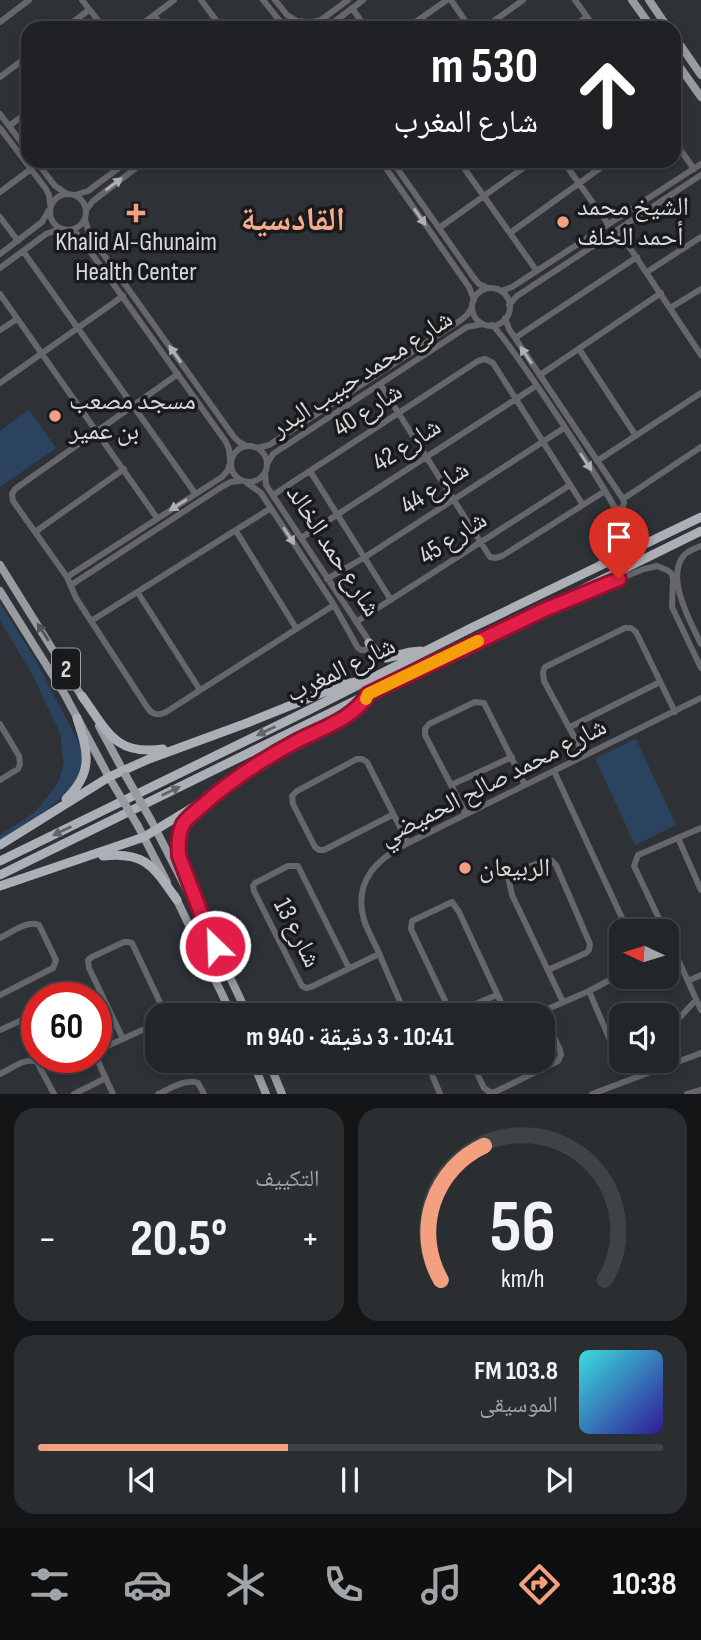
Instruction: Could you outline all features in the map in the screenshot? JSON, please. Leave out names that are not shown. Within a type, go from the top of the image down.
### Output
[{"type":"highway","name":"شارع المغرب","points":[[0,861],[701,515]]},
{"type":"highway","name":"شارع المغرب","points":[[0,875],[701,534]]},
{"type":"highway","points":[[369,643],[377,653],[386,658],[411,652],[426,652]]},
{"type":"highway","points":[[0,845],[111,780],[189,744],[344,684],[364,682]]},
{"type":"highway","points":[[0,886],[156,831],[293,743],[353,712],[368,694]]},
{"type":"highway","points":[[82,696],[109,733],[126,747],[145,751],[189,744]]},
{"type":"highway","points":[[49,814],[78,787],[86,771],[87,756],[77,718]]},
{"type":"highway","points":[[206,926],[182,864],[178,839],[186,820],[217,792]]},
{"type":"highway","points":[[81,859],[122,855],[138,858],[155,870],[177,900]]},
{"type":"main road","points":[[632,0],[647,21]]},
{"type":"main road","points":[[649,0],[663,21]]},
{"type":"main road","points":[[681,46],[701,75]]},
{"type":"main road","points":[[681,69],[701,97]]},
{"type":"main road","name":"2","points":[[0,565],[82,696],[125,773],[206,926],[242,1003]]},
{"type":"main road","name":"2","points":[[0,591],[138,826],[226,1003]]},
{"type":"main road","points":[[257,1073],[266,1094]]},
{"type":"main road","points":[[273,1073],[282,1094]]},
{"type":"street","points":[[0,22],[29,0]]},
{"type":"street","points":[[82,0],[98,21]]},
{"type":"street","points":[[146,21],[174,0]]},
{"type":"street","points":[[201,0],[217,21]]},
{"type":"street","points":[[263,0],[280,21]]},
{"type":"street","points":[[275,0],[287,15],[297,21]]},
{"type":"street","points":[[319,21],[337,3],[348,0]]},
{"type":"street","points":[[335,21],[363,0]]},
{"type":"street","points":[[418,21],[449,0],[465,21]]},
{"type":"street","points":[[494,21],[523,0]]},
{"type":"street","points":[[575,0],[590,21]]},
{"type":"street","points":[[352,8],[361,21]]},
{"type":"street","points":[[74,21],[89,10]]},
{"type":"street","points":[[154,15],[159,21]]},
{"type":"street","points":[[581,21],[587,17]]},
{"type":"street","points":[[0,77],[21,61]]},
{"type":"street","points":[[0,114],[21,142]]},
{"type":"street","points":[[9,126],[21,117]]},
{"type":"street","points":[[0,128],[21,156]]},
{"type":"street","points":[[681,151],[694,169]]},
{"type":"street","points":[[398,168],[477,282],[501,291],[510,288],[701,164]]},
{"type":"street","points":[[41,168],[55,186],[83,201],[89,234],[234,437],[247,446],[257,447],[264,454],[267,464],[265,473],[259,480],[231,482],[223,486],[71,585]]},
{"type":"street","points":[[0,254],[42,222],[58,196],[84,193],[118,168]]},
{"type":"street","points":[[86,210],[96,198],[136,168]]},
{"type":"street","points":[[386,168],[469,287],[475,317],[483,324],[498,324],[509,312],[507,299],[501,291]]},
{"type":"street","points":[[464,168],[537,270]]},
{"type":"street","points":[[439,228],[523,168]]},
{"type":"street","points":[[568,168],[608,224]]},
{"type":"street","points":[[510,233],[600,168]]},
{"type":"street","points":[[0,192],[31,169],[48,191],[52,221],[76,233],[82,240],[226,442],[233,474],[244,482]]},
{"type":"street","points":[[509,305],[515,297],[700,177]]},
{"type":"street","points":[[665,188],[664,191],[669,195]]},
{"type":"street","points":[[90,189],[92,197],[96,198]]},
{"type":"street","points":[[654,195],[658,203]]},
{"type":"street","points":[[0,216],[18,241]]},
{"type":"street","points":[[0,268],[49,233],[80,226],[85,219]]},
{"type":"street","points":[[618,230],[670,308],[698,343],[701,355]]},
{"type":"street","points":[[647,272],[701,237]]},
{"type":"street","points":[[577,244],[583,252]]},
{"type":"street","points":[[23,251],[195,494]]},
{"type":"street","points":[[567,251],[571,253],[571,261]]},
{"type":"street","points":[[515,338],[636,257]]},
{"type":"street","points":[[469,287],[475,287],[477,282]]},
{"type":"street","points":[[473,303],[479,292],[488,288]]},
{"type":"street","points":[[670,308],[701,289]]},
{"type":"street","points":[[540,375],[661,293]]},
{"type":"street","points":[[0,295],[157,518]]},
{"type":"street","points":[[0,383],[123,296]]},
{"type":"street","name":"شارع محمد حبيب البدر","points":[[257,447],[265,447],[274,442],[416,350],[463,318],[473,303]]},
{"type":"street","points":[[0,330],[17,318]]},
{"type":"street","points":[[463,318],[468,321],[467,327]]},
{"type":"street","points":[[505,318],[515,338],[623,499],[623,508],[615,508]]},
{"type":"street","points":[[146,329],[153,328],[154,324]]},
{"type":"street","name":"شارع محمد حبيب البدر","points":[[267,464],[279,450],[467,327],[483,324]]},
{"type":"street","points":[[492,326],[503,337],[547,402],[624,524],[624,537],[615,551],[593,569]]},
{"type":"street","points":[[153,338],[153,334],[160,333]]},
{"type":"street","points":[[425,343],[431,351]]},
{"type":"street","points":[[579,349],[636,436]]},
{"type":"street","points":[[416,350],[422,354],[421,358]]},
{"type":"street","name":"شارع 40","points":[[273,495],[478,361],[485,359],[493,363],[517,398]]},
{"type":"street","points":[[178,374],[15,489],[12,494],[13,502],[67,577],[76,598],[147,707],[159,715],[166,712],[334,605]]},
{"type":"street","points":[[380,384],[480,543]]},
{"type":"street","name":"شارع 42","points":[[301,538],[536,386]]},
{"type":"street","points":[[597,461],[701,393]]},
{"type":"street","points":[[517,398],[583,505]]},
{"type":"street","points":[[547,402],[552,404],[555,399]]},
{"type":"street","points":[[328,406],[332,415]]},
{"type":"street","points":[[555,415],[556,409],[562,409]]},
{"type":"street","points":[[317,413],[323,419],[321,423]]},
{"type":"street","name":"شارع 44","points":[[327,579],[564,428]]},
{"type":"street","points":[[226,442],[232,442],[234,437]]},
{"type":"street","points":[[274,442],[279,450]]},
{"type":"street","points":[[67,577],[225,474],[236,450],[247,446]]},
{"type":"street","points":[[623,499],[701,447]]},
{"type":"street","points":[[35,532],[124,469]]},
{"type":"street","points":[[310,471],[391,600]]},
{"type":"street","name":"شارع حمد الخالد","points":[[244,482],[260,491],[334,605],[359,649],[366,650],[369,643],[265,482],[265,473]]},
{"type":"street","points":[[219,478],[224,481],[223,486]]},
{"type":"street","name":"شارع 45","points":[[356,622],[570,485]]},
{"type":"street","name":"شارع 45","points":[[480,543],[489,556],[502,556],[605,491]]},
{"type":"street","points":[[92,621],[271,508]]},
{"type":"street","points":[[137,531],[136,537],[140,540]]},
{"type":"street","points":[[236,531],[296,628]]},
{"type":"street","points":[[128,537],[133,540],[132,545]]},
{"type":"street","points":[[701,546],[686,554],[679,564],[678,574],[682,605],[701,644]]},
{"type":"street","points":[[304,558],[310,558],[311,554]]},
{"type":"street","points":[[311,569],[312,565],[318,565]]},
{"type":"street","points":[[544,610],[643,569],[657,566],[669,571],[673,577],[673,611],[701,668]]},
{"type":"street","points":[[138,593],[200,690]]},
{"type":"street","points":[[673,611],[676,604],[682,605]]},
{"type":"street","points":[[584,755],[544,681],[543,672],[545,667],[625,628],[629,627],[636,632],[675,712]]},
{"type":"street","points":[[570,727],[660,682]]},
{"type":"street","name":"شارع محمد صالح الحميضي","points":[[401,1003],[365,921],[362,905],[371,870],[382,858],[700,699]]},
{"type":"street","points":[[466,814],[425,735],[429,724],[464,707],[477,701],[484,703],[526,785]]},
{"type":"street","points":[[0,724],[19,756],[20,764],[16,771],[0,780]]},
{"type":"street","points":[[451,785],[512,757]]},
{"type":"street","points":[[392,815],[320,850],[315,847],[293,804],[292,796],[362,759],[367,762],[408,843]]},
{"type":"street","points":[[554,771],[622,919]]},
{"type":"street","points":[[659,919],[634,863],[638,856],[701,828]]},
{"type":"street","points":[[678,838],[701,890]]},
{"type":"street","points":[[548,970],[586,953],[590,944],[556,866],[552,861],[545,860],[508,876],[512,895],[563,1002]]},
{"type":"street","name":"شارع 13","points":[[349,968],[298,866],[288,866],[255,883],[253,889],[300,985],[309,988],[379,954]]},
{"type":"street","points":[[497,995],[458,1012],[450,1011],[411,928],[412,921],[452,902],[459,912],[497,995],[501,1003]]},
{"type":"street","points":[[0,938],[30,923],[37,923],[56,960],[53,968],[0,995]]},
{"type":"street","points":[[122,1039],[89,968],[90,958],[124,942],[132,943],[160,1003]]},
{"type":"street","points":[[679,961],[701,1010]]},
{"type":"street","points":[[688,981],[701,975]]},
{"type":"street","points":[[555,1005],[609,980]]},
{"type":"street","points":[[589,991],[609,1038]]},
{"type":"street","points":[[679,1018],[696,1000]]},
{"type":"street","points":[[0,1030],[21,1020]]},
{"type":"street","points":[[112,1044],[145,1029]]},
{"type":"street","points":[[555,1039],[560,1058],[555,1062]]},
{"type":"street","points":[[592,1094],[701,1053]]},
{"type":"street","points":[[0,1074],[27,1060],[34,1060],[54,1094]]},
{"type":"street","points":[[104,1073],[113,1094]]},
{"type":"street","points":[[431,1073],[440,1094]]},
{"type":"street","points":[[477,1073],[483,1087],[491,1093],[533,1073]]},
{"type":"street","points":[[74,1094],[106,1078]]},
{"type":"street","points":[[159,1094],[192,1080],[198,1083],[204,1094]]},
{"type":"street","points":[[687,1094],[701,1090]]},
{"type":"shaded area","points":[[29,410],[56,448],[0,487],[0,431]]},
{"type":"shaded area","points":[[0,603],[36,661],[80,745],[85,762],[82,778],[43,814],[0,841],[0,835],[35,812],[58,783],[64,763],[61,735],[31,672],[0,621]]},
{"type":"shaded area","points":[[636,739],[676,825],[635,845],[595,758]]},
{"type":"slow traffic","points":[[366,699],[368,694],[478,641]]},
{"type":"place","name":"Khalid Al-Ghunaim Health Center","points":[[136,213]]},
{"type":"place","name":"الشيخ محمد أحمد الخلف","points":[[563,222]]},
{"type":"place","name":"مسجد مصعب بن عمير","points":[[55,416]]},
{"type":"place","name":"الربيعان","points":[[465,868]]},
{"type":"district","name":"القادسية","points":[[293,220]]},
{"type":"route","points":[[215,946],[179,856],[179,834],[190,816],[232,781],[293,743],[353,712],[368,694],[544,610],[619,579]]}]
